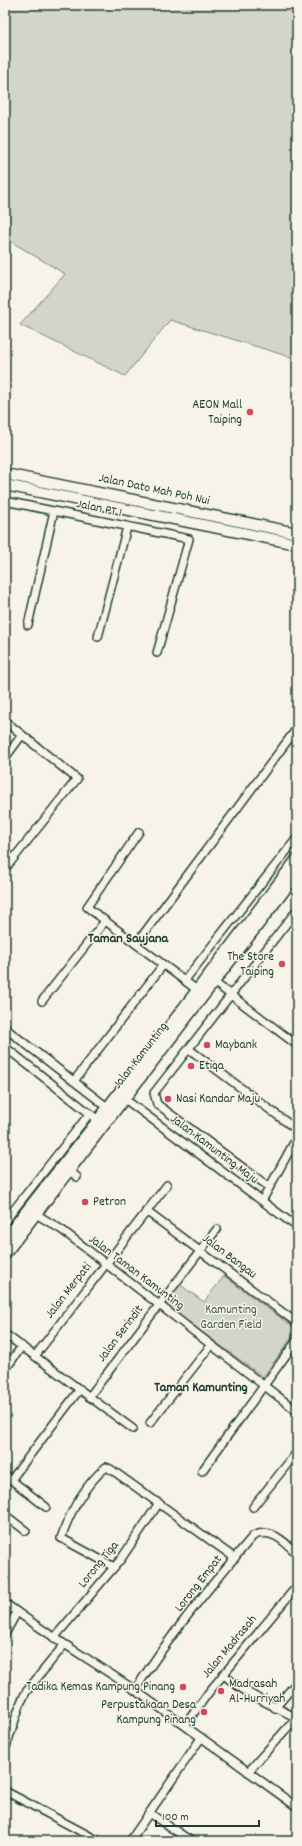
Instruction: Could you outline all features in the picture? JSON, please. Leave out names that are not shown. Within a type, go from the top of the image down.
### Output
[{"type":"main road","name":"Jalan Dato Mah Poh Nui","points":[[5,474],[297,533]]},
{"type":"main road","name":"Jalan Dato Mah Poh Nui","points":[[5,485],[297,544]]},
{"type":"main road","name":"Jalan Kamunting","points":[[121,1096],[197,990],[297,859]]},
{"type":"main road","name":"Jalan Kamunting","points":[[5,1238],[98,1119],[111,1109],[214,983],[297,874]]},
{"type":"main road","name":"Jalan Kamunting","points":[[5,1254],[36,1214],[74,1174],[98,1119]]},
{"type":"street","name":"Jalan PT 1","points":[[5,501],[188,539],[157,653]]},
{"type":"street","points":[[28,625],[54,511]]},
{"type":"street","points":[[98,637],[127,527]]},
{"type":"street","points":[[5,721],[77,779],[5,869]]},
{"type":"street","points":[[136,944],[297,728]]},
{"type":"street","points":[[5,758],[22,735]]},
{"type":"street","points":[[139,832],[87,907],[197,990]]},
{"type":"street","points":[[185,980],[297,838]]},
{"type":"street","points":[[269,1187],[157,1104],[154,1093],[190,1049],[297,910]]},
{"type":"street","points":[[42,1001],[105,921]]},
{"type":"street","points":[[74,1081],[163,965]]},
{"type":"street","points":[[214,983],[297,1045]]},
{"type":"street","points":[[5,1028],[111,1109]]},
{"type":"street","points":[[5,1047],[98,1119],[5,1221]]},
{"type":"street","points":[[190,1049],[297,1130]]},
{"type":"street","name":"Jalan Kamunting Maju","points":[[121,1096],[297,1227]]},
{"type":"street","points":[[262,1201],[297,1137]]},
{"type":"street","name":"Jalan Merpati","points":[[35,1356],[167,1185]]},
{"type":"street","name":"Jalan Bangau","points":[[146,1211],[297,1323]]},
{"type":"street","name":"Jalan Taman Kamunting","points":[[36,1214],[62,1230],[105,1265],[297,1411]]},
{"type":"street","name":"Jalan Serindit","points":[[89,1396],[157,1305],[217,1229]]},
{"type":"street","points":[[5,1334],[133,1429]]},
{"type":"street","points":[[202,1471],[297,1340]]},
{"type":"street","points":[[150,1423],[211,1345]]},
{"type":"street","points":[[5,1370],[22,1346]]},
{"type":"street","points":[[11,1480],[80,1389]]},
{"type":"street","points":[[253,1507],[297,1452]]},
{"type":"street","points":[[114,1567],[61,1538],[76,1505],[86,1488],[106,1467],[159,1503],[234,1558]]},
{"type":"street","points":[[5,1475],[46,1507]]},
{"type":"street","name":"Lorong Tiga","points":[[54,1638],[114,1567],[159,1503]]},
{"type":"street","points":[[5,1515],[26,1531]]},
{"type":"street","name":"Lorong Empat","points":[[134,1690],[149,1668],[234,1558],[253,1536],[260,1533],[268,1533],[276,1536],[297,1554]]},
{"type":"street","name":"Jalan Madrasah","points":[[185,1725],[223,1674],[297,1586]]},
{"type":"street","points":[[5,1603],[64,1645],[185,1725],[297,1807]]},
{"type":"street","points":[[5,1634],[17,1612]]},
{"type":"street","points":[[5,1750],[21,1702],[26,1692],[64,1645]]},
{"type":"street","points":[[223,1674],[237,1687],[297,1719],[248,1772]]},
{"type":"street","points":[[275,1708],[297,1682]]},
{"type":"street","points":[[130,1841],[201,1738]]},
{"type":"street","points":[[5,1791],[99,1841]]},
{"type":"street","points":[[149,1813],[191,1841]]},
{"type":"green space","points":[[5,5],[297,5],[297,359],[170,320],[125,376],[20,325],[65,274],[5,238]]},
{"type":"green space","name":"Kamunting Garden Field","points":[[224,1276],[297,1330],[263,1377],[164,1304],[179,1284],[204,1302]]},
{"type":"place","name":"AEON Mall Taiping","points":[[250,412]]},
{"type":"place","name":"The Store Taiping","points":[[282,964]]},
{"type":"place","name":"Maybank","points":[[207,1045]]},
{"type":"place","name":"Etiqa","points":[[191,1066]]},
{"type":"place","name":"Nasi Kandar Maju","points":[[168,1099]]},
{"type":"place","name":"Petron","points":[[85,1202]]},
{"type":"place","name":"Tadika Kemas Kampung Pinang","points":[[183,1687]]},
{"type":"place","name":"Madrasah Al-Hurriyah","points":[[221,1691]]},
{"type":"place","name":"Perpustakaan Desa Kampung Pinang","points":[[204,1712]]},
{"type":"district","name":"Taman Saujana","points":[[128,939]]},
{"type":"district","name":"Taman Kamunting","points":[[201,1388]]}]
